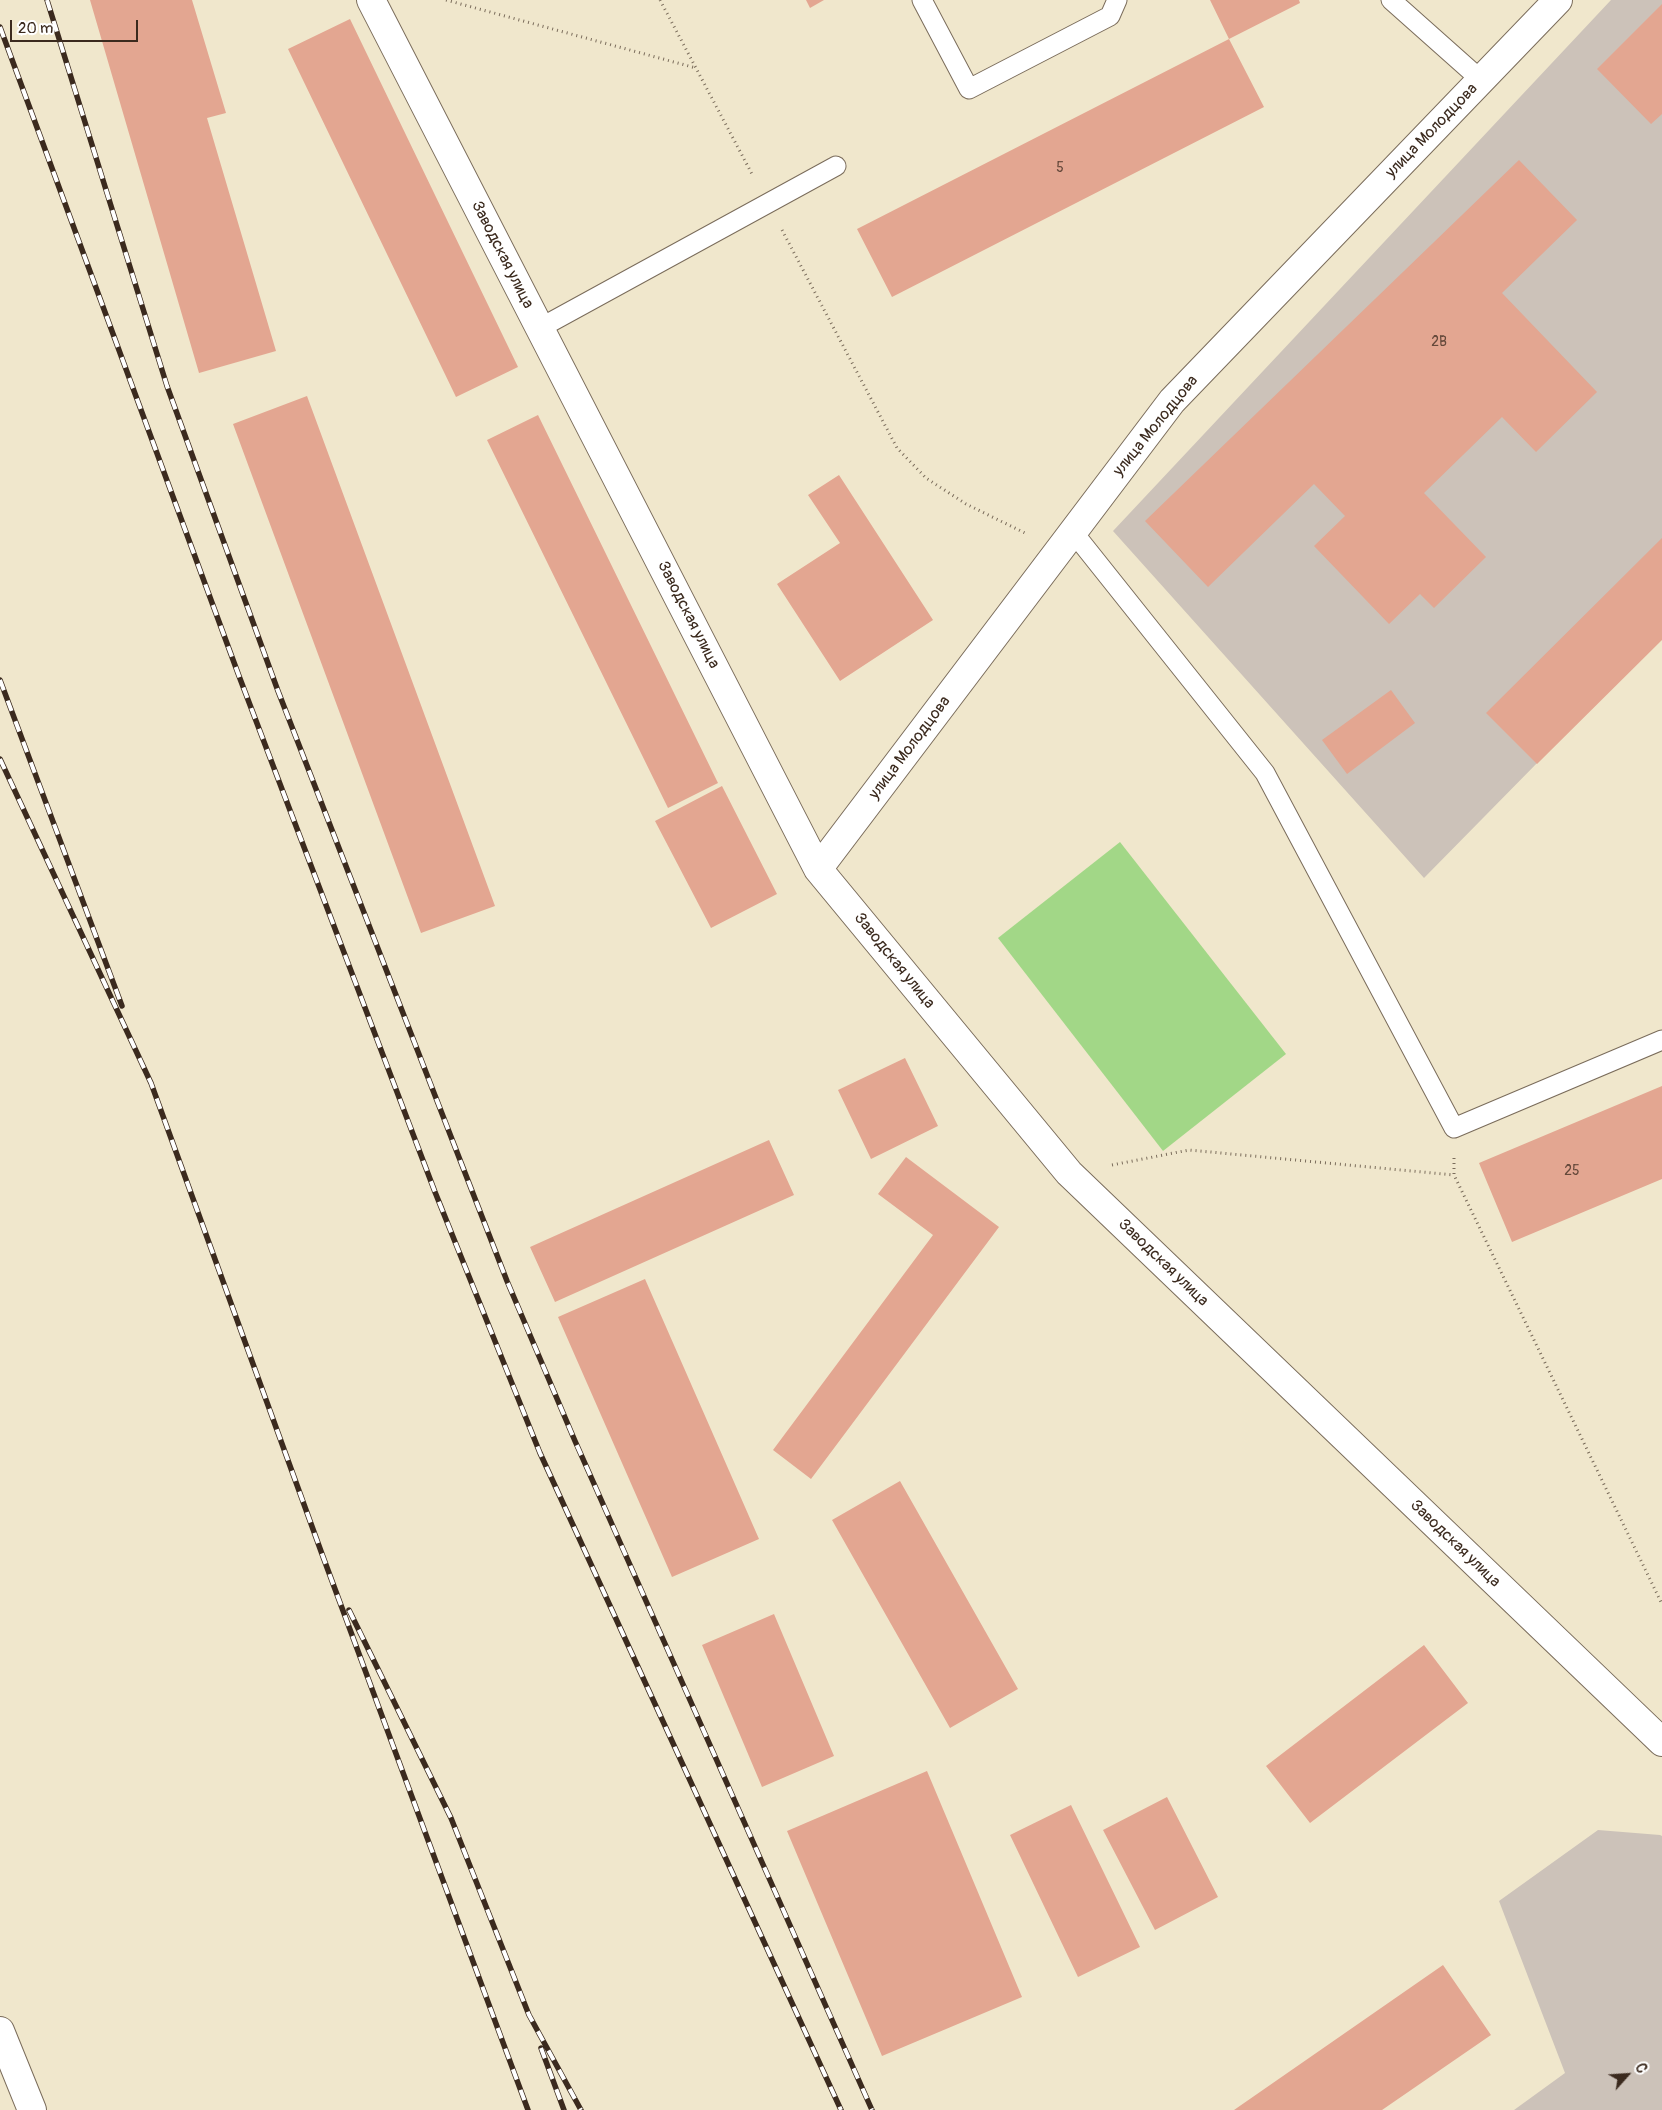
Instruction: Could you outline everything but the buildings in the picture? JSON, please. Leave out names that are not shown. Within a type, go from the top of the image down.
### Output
[{"type":"street","name":"Заводская улица","points":[[371,0],[818,869],[1069,1173],[1662,1742]]},
{"type":"street","name":"улица Молодцова","points":[[818,869],[1172,401],[1558,0]]},
{"type":"street","points":[[0,2031],[32,2110]]},
{"type":"lane","points":[[922,0],[969,89],[1110,16],[1117,0]]},
{"type":"lane","points":[[1391,0],[1481,80]]},
{"type":"lane","points":[[540,328],[836,166]]},
{"type":"lane","points":[[1066,541],[1265,773],[1454,1128],[1662,1040]]},
{"type":"path","points":[[446,0],[696,68]]},
{"type":"path","points":[[660,0],[897,448],[926,478],[966,504],[1066,541]]},
{"type":"path","points":[[1454,1128],[1454,1175],[1662,1604]]},
{"type":"path","points":[[1069,1173],[1189,1150],[1454,1175]]},
{"type":"shaded area","points":[[1611,0],[1662,0],[1662,636],[1424,878],[1113,531]]},
{"type":"shaded area","points":[[1598,1830],[1662,1836],[1662,2110],[1514,2110],[1565,2073],[1499,1901]]},
{"type":"green space","points":[[1120,842],[1286,1054],[1163,1151],[998,938]]},
{"type":"railway","points":[[47,0],[167,386],[278,691],[507,1281],[575,1441],[872,2110]]},
{"type":"railway","points":[[0,27],[239,676],[435,1192],[540,1453],[841,2110]]},
{"type":"railway","points":[[0,680],[122,1006]]},
{"type":"railway","points":[[0,759],[151,1083],[322,1554],[528,2110]]},
{"type":"railway","points":[[349,1610],[451,1818],[529,2015],[581,2110]]},
{"type":"railway","points":[[541,2048],[564,2110]]}]
